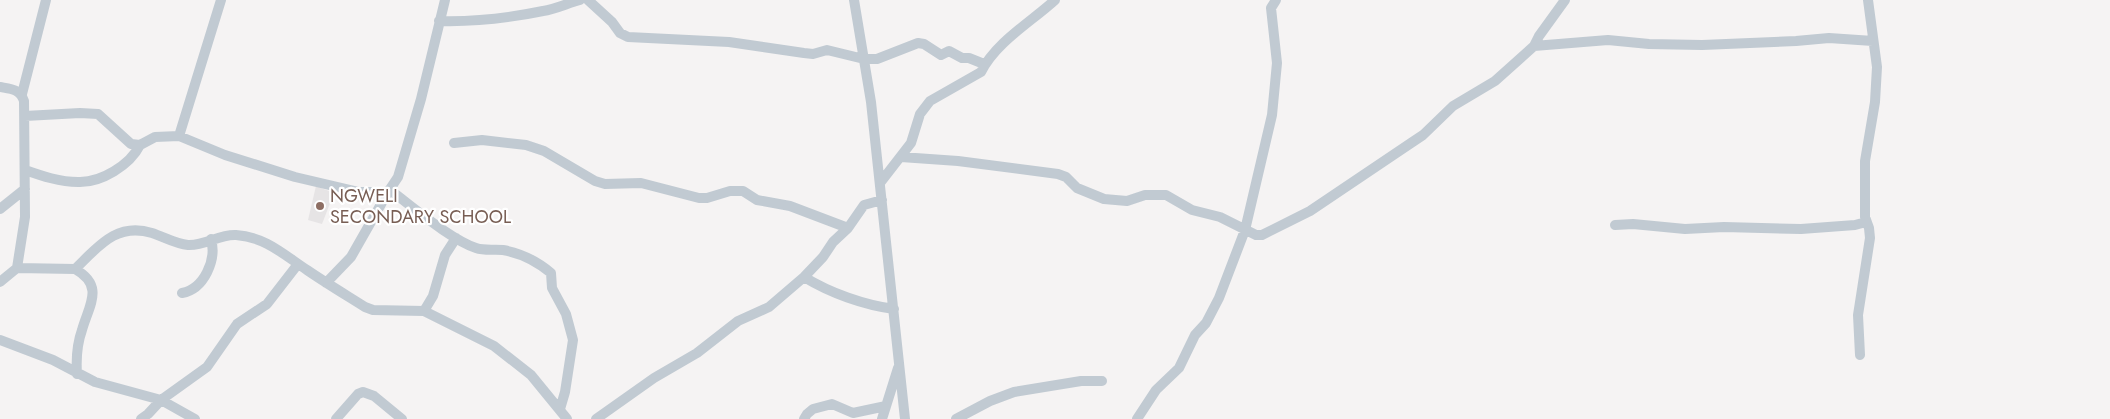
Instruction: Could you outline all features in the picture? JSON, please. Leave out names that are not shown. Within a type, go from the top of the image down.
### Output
[{"type":"street","points":[[17,268],[25,217],[25,116],[22,94],[46,0]]},
{"type":"street","points":[[179,136],[221,0]]},
{"type":"street","points":[[326,283],[351,257],[398,177],[421,99],[445,0]]},
{"type":"street","points":[[439,21],[515,16],[545,11],[580,0]]},
{"type":"street","points":[[588,0],[612,22],[620,33],[628,38],[729,42],[813,54],[827,50],[864,59],[882,58],[918,43],[924,44],[941,55],[949,51],[960,57],[969,58],[984,64]]},
{"type":"street","points":[[854,0],[864,59],[880,183],[905,419]]},
{"type":"street","points":[[880,183],[914,138],[920,114],[930,101],[981,72],[984,64],[1004,43],[1056,0]]},
{"type":"street","points":[[1137,419],[1156,390],[1179,368],[1195,335],[1206,323],[1219,298],[1244,230],[1272,115],[1277,63],[1271,8],[1276,0]]},
{"type":"street","points":[[901,157],[958,161],[1058,174],[1066,177],[1076,188],[1104,199],[1115,201],[1127,201],[1145,195],[1166,195],[1192,210],[1220,217],[1244,230],[1256,235],[1262,235],[1310,211],[1423,135],[1453,106],[1495,81],[1534,46],[1565,0]]},
{"type":"street","points":[[1860,355],[1858,315],[1870,238],[1866,222],[1865,160],[1875,102],[1876,81],[1868,0]]},
{"type":"street","points":[[1534,46],[1608,40],[1650,44],[1702,45],[1829,38],[1873,41]]},
{"type":"street","points":[[0,87],[13,89],[22,94]]},
{"type":"street","points":[[25,116],[98,114],[131,144],[140,145],[155,137],[179,136],[225,155],[295,177],[359,192],[389,191],[456,238],[476,248],[489,251],[502,250],[540,264],[551,273],[552,288],[566,314],[573,340],[566,392],[560,409]]},
{"type":"street","points":[[454,144],[482,140],[538,148],[584,176],[605,184],[641,183],[699,198],[708,198],[730,191],[744,191],[757,200],[790,206],[848,228]]},
{"type":"street","points":[[24,170],[54,179],[80,183],[116,170],[136,153],[140,145]]},
{"type":"street","points":[[0,209],[25,189]]},
{"type":"street","points":[[596,419],[654,378],[697,353],[738,321],[769,307],[824,257],[864,205],[882,200]]},
{"type":"street","points":[[1614,225],[1633,224],[1685,230],[1724,227],[1801,229],[1855,225],[1866,222]]},
{"type":"street","points":[[74,269],[105,239],[123,231],[149,232],[187,245],[197,245],[222,236],[238,235],[261,241],[279,249],[326,283],[373,310],[424,311],[494,346],[531,375],[567,419]]},
{"type":"street","points":[[424,311],[433,296],[445,255],[456,238]]},
{"type":"street","points":[[182,293],[194,289],[210,268],[213,250],[211,239]]},
{"type":"street","points":[[141,419],[161,400],[207,367],[237,324],[267,304],[298,264]]},
{"type":"street","points":[[0,282],[17,268],[74,269],[86,275],[91,283],[93,294],[92,305],[79,338],[77,374]]},
{"type":"street","points":[[804,277],[829,290],[876,306],[894,309]]},
{"type":"street","points":[[0,340],[39,354],[95,382],[161,400],[195,419]]},
{"type":"street","points":[[882,419],[900,362]]},
{"type":"street","points":[[956,419],[990,401],[1014,392],[1081,381],[1102,381]]},
{"type":"street","points":[[336,419],[358,394],[363,392],[374,396],[402,419]]},
{"type":"street","points":[[804,419],[813,409],[832,404],[853,413],[886,406]]},
{"type":"shaded area","name":"NGWELI SECONDARY SCHOOL","points":[[316,186],[334,193],[322,224],[308,220]]},
{"type":"place","name":"NGWELI SECONDARY SCHOOL","points":[[320,206]]}]
